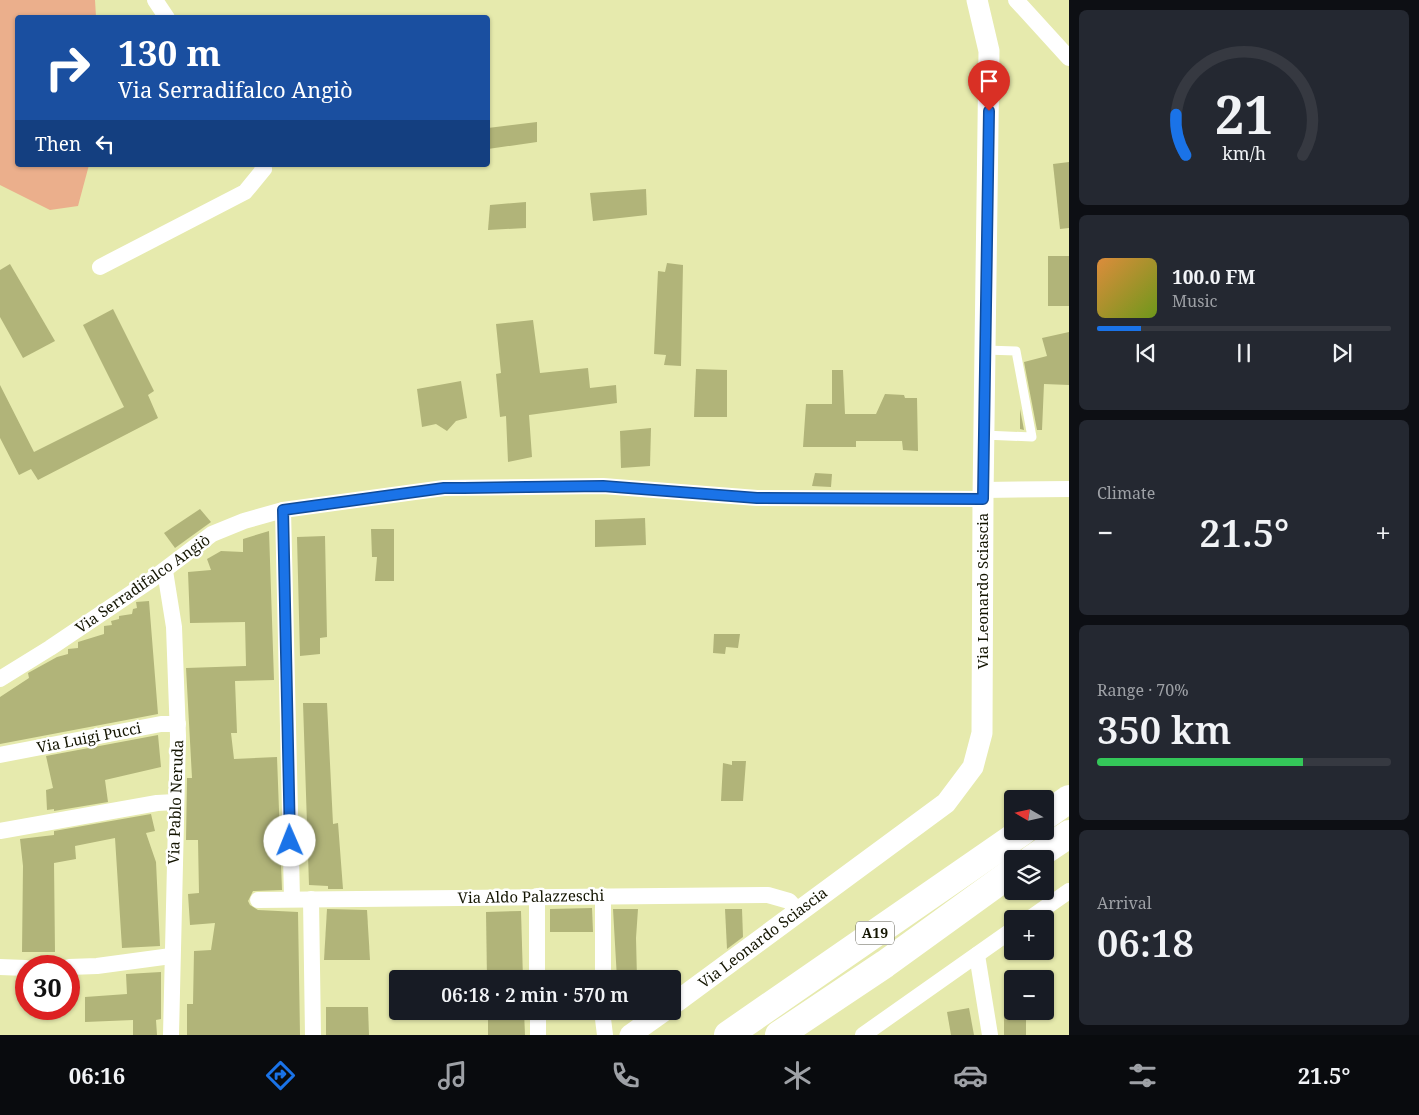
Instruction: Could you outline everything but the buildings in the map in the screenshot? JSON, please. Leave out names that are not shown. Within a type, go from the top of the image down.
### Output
[{"type":"highway","points":[[1054,810],[1069,799]]},
{"type":"highway","points":[[1045,850],[1069,834]]},
{"type":"highway","name":"A19","points":[[728,1035],[1010,840]]},
{"type":"highway","name":"A19","points":[[779,1035],[1004,878]]},
{"type":"highway","points":[[787,1035],[836,996]]},
{"type":"street","points":[[155,0],[164,15]]},
{"type":"street","name":"Via Leonardo Sciascia","points":[[681,999],[946,803],[973,767],[982,733],[983,495],[990,52],[977,0]]},
{"type":"street","points":[[1016,0],[1069,58]]},
{"type":"street","points":[[100,267],[245,192],[264,169],[263,167]]},
{"type":"street","name":"Via Serradifalco Angiò","points":[[0,679],[165,571],[212,534],[244,521],[283,510],[454,488],[603,486],[757,498],[983,495],[1069,489]]},
{"type":"street","points":[[283,510],[292,899]]},
{"type":"street","name":"Via Pablo Neruda","points":[[165,571],[174,628],[178,724],[171,956],[171,1035]]},
{"type":"street","name":"Via Luigi Pucci","points":[[0,755],[161,724],[178,724]]},
{"type":"street","points":[[0,831],[157,803],[175,802]]},
{"type":"street","points":[[1042,910],[1069,892]]},
{"type":"street","name":"Via Aldo Palazzeschi","points":[[258,900],[768,895],[789,901],[799,912]]},
{"type":"street","points":[[537,896],[538,970]]},
{"type":"street","points":[[603,970],[604,896]]},
{"type":"street","points":[[311,899],[313,1035]]},
{"type":"street","points":[[863,1035],[1004,936]]},
{"type":"street","points":[[977,955],[990,1035]]},
{"type":"street","points":[[80,967],[171,956]]},
{"type":"street","points":[[0,967],[15,968]]},
{"type":"street","points":[[538,1020],[538,1035]]},
{"type":"street","points":[[603,1020],[604,1035]]},
{"type":"street","points":[[630,1035],[651,1020]]},
{"type":"lane","points":[[984,435],[1032,437],[1016,351],[985,350]]},
{"type":"shaded area","points":[[0,0],[95,0],[96,15],[15,15],[15,167],[88,167],[78,206],[50,210],[0,185]]},
{"type":"route","points":[[290,841],[283,510],[444,488],[603,486],[757,498],[983,499],[989,111]]}]
